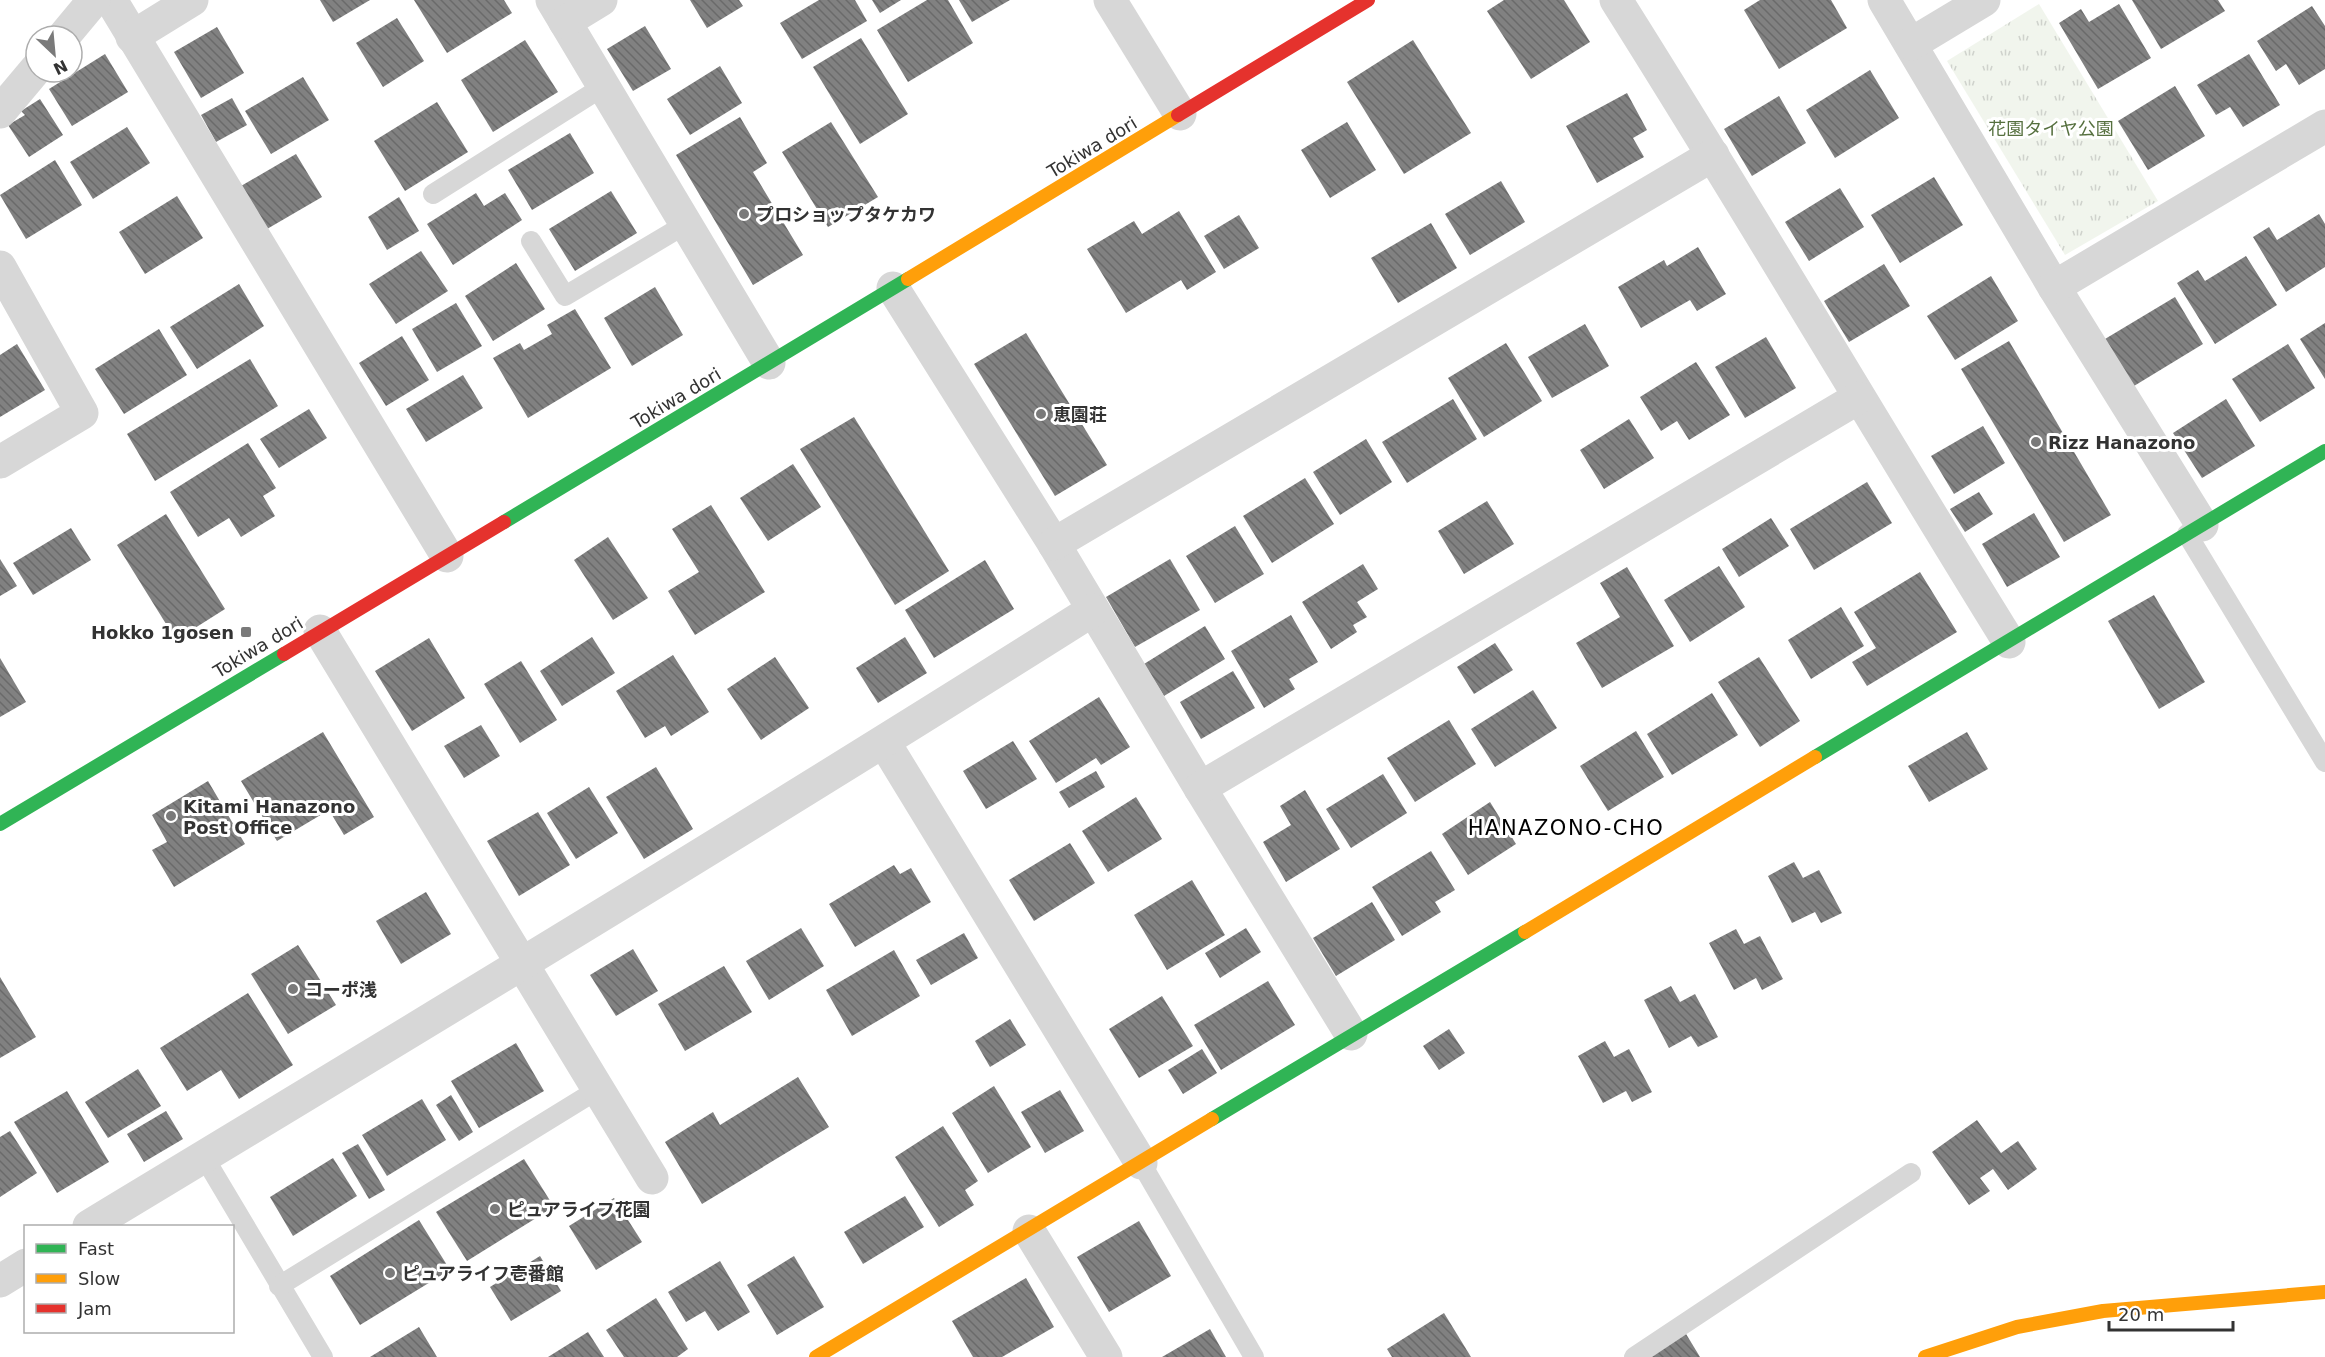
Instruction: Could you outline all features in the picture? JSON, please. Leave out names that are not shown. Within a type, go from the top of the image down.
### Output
[{"type":"main road","name":"Tokiwa dori","points":[[0,824],[769,363],[1368,0]]},
{"type":"main road","points":[[816,1357],[2325,451]]},
{"type":"main road","points":[[1925,1357],[2017,1327],[2103,1311],[2325,1292]]},
{"type":"street","points":[[74,24],[94,0]]},
{"type":"street","points":[[111,0],[447,556]]},
{"type":"street","points":[[132,37],[192,0]]},
{"type":"street","points":[[601,0],[559,11],[769,363]]},
{"type":"street","points":[[1110,0],[1180,114]]},
{"type":"street","points":[[1616,0],[1713,154],[1858,398],[2009,642]]},
{"type":"street","points":[[1884,0],[2195,530]]},
{"type":"street","points":[[1911,44],[1984,0]]},
{"type":"street","points":[[0,112],[24,83]]},
{"type":"street","points":[[2054,287],[2325,126]]},
{"type":"street","points":[[1054,544],[1713,154]]},
{"type":"street","points":[[0,267],[82,413],[0,462]]},
{"type":"street","points":[[892,288],[1054,544],[1351,1034]]},
{"type":"street","points":[[1200,788],[1858,398]]},
{"type":"street","points":[[92,1225],[522,965],[1093,610]]},
{"type":"street","points":[[320,631],[652,1178]]},
{"type":"street","points":[[884,742],[1141,1163]]},
{"type":"street","points":[[1029,1230],[1106,1357]]},
{"type":"street","points":[[0,1281],[24,1266]]},
{"type":"lane","points":[[434,195],[604,87]]},
{"type":"lane","points":[[531,241],[565,296],[686,224]]},
{"type":"lane","points":[[2195,530],[2325,762]]},
{"type":"lane","points":[[279,1286],[597,1090]]},
{"type":"lane","points":[[204,1157],[323,1357]]},
{"type":"lane","points":[[1141,1163],[1254,1357]]},
{"type":"lane","points":[[1634,1357],[1911,1173]]},
{"type":"green space","name":"花園タイヤ公園","points":[[2039,4],[2158,201],[2065,255],[1947,61]]},
{"type":"building","points":[[320,0],[370,0],[333,22]]},
{"type":"building","points":[[414,0],[504,0],[512,13],[447,53]]},
{"type":"building","points":[[690,0],[739,0],[743,6],[707,28]]},
{"type":"building","points":[[819,0],[855,0],[867,21],[802,59],[780,23]]},
{"type":"building","points":[[872,0],[901,0],[880,13]]},
{"type":"building","points":[[927,0],[948,0],[973,43],[908,82],[877,30]]},
{"type":"building","points":[[959,0],[1010,0],[972,22]]},
{"type":"building","points":[[1504,0],[1564,0],[1590,42],[1531,79],[1487,11]]},
{"type":"building","points":[[1760,0],[1831,0],[1847,28],[1779,69],[1744,10]]},
{"type":"building","points":[[2132,0],[2218,0],[2225,11],[2161,49]]},
{"type":"building","points":[[2119,4],[2151,58],[2098,89],[2059,23],[2081,9],[2089,22]]},
{"type":"building","points":[[2312,6],[2325,26],[2325,69],[2299,85],[2286,64],[2276,71],[2257,41]]},
{"type":"building","points":[[397,18],[424,61],[383,87],[356,43]]},
{"type":"building","points":[[645,26],[671,69],[633,91],[607,49]]},
{"type":"building","points":[[217,27],[244,73],[201,98],[174,52]]},
{"type":"building","points":[[861,38],[908,114],[860,144],[813,67]]},
{"type":"building","points":[[525,40],[558,92],[493,132],[461,80]]},
{"type":"building","points":[[1413,40],[1471,133],[1404,174],[1347,82]]},
{"type":"building","points":[[105,54],[128,92],[72,126],[49,89],[57,84],[84,84],[84,67]]},
{"type":"building","points":[[2249,54],[2280,105],[2243,127],[2230,107],[2216,115],[2197,85]]},
{"type":"building","points":[[720,66],[742,103],[690,135],[667,99]]},
{"type":"building","points":[[1870,70],[1899,118],[1835,158],[1806,110]]},
{"type":"building","points":[[303,77],[329,120],[271,154],[245,111]]},
{"type":"building","points":[[2175,86],[2205,136],[2148,170],[2118,121]]},
{"type":"building","points":[[1627,93],[1647,130],[1633,138],[1644,157],[1597,183],[1566,126]]},
{"type":"building","points":[[1779,96],[1806,143],[1752,176],[1724,129]]},
{"type":"building","points":[[232,98],[247,125],[216,142],[201,115]]},
{"type":"building","points":[[40,99],[63,135],[29,157],[8,125],[25,115],[21,111]]},
{"type":"building","points":[[437,102],[468,152],[405,191],[374,141]]},
{"type":"building","name":"プロショップタケカワ","points":[[740,117],[767,163],[753,172],[803,255],[753,285],[676,155]]},
{"type":"building","points":[[831,122],[878,197],[828,227],[782,152]]},
{"type":"building","points":[[1347,122],[1376,170],[1330,198],[1301,150]]},
{"type":"building","points":[[127,127],[150,163],[93,199],[70,162]]},
{"type":"building","points":[[570,133],[594,173],[532,210],[508,170]]},
{"type":"building","points":[[296,154],[322,197],[267,229],[241,186]]},
{"type":"building","points":[[55,160],[82,205],[26,239],[0,195]]},
{"type":"building","points":[[1934,177],[1963,225],[1900,263],[1871,215]]},
{"type":"building","points":[[1501,181],[1525,222],[1470,255],[1445,214]]},
{"type":"building","points":[[1840,188],[1864,227],[1809,261],[1785,222]]},
{"type":"building","points":[[611,191],[637,233],[575,271],[549,229]]},
{"type":"building","points":[[476,193],[484,206],[505,193],[522,220],[453,265],[427,224]]},
{"type":"building","points":[[177,196],[203,238],[145,274],[119,232]]},
{"type":"building","points":[[399,197],[419,231],[387,250],[368,217]]},
{"type":"building","points":[[1179,211],[1216,272],[1187,290],[1181,280],[1126,313],[1087,249],[1134,221],[1142,234]]},
{"type":"building","points":[[2319,214],[2325,224],[2325,267],[2286,292],[2253,237],[2269,227],[2277,240]]},
{"type":"building","points":[[1239,215],[1259,248],[1224,269],[1204,236]]},
{"type":"building","points":[[1431,223],[1457,268],[1398,303],[1371,258]]},
{"type":"building","points":[[1698,247],[1726,294],[1697,311],[1690,300],[1641,328],[1618,287],[1664,260],[1667,266]]},
{"type":"building","points":[[421,251],[448,291],[396,324],[369,284]]},
{"type":"building","points":[[2246,256],[2277,305],[2215,344],[2177,283],[2198,270],[2205,281]]},
{"type":"building","points":[[516,263],[545,309],[493,341],[465,296]]},
{"type":"building","points":[[1884,264],[1910,306],[1849,342],[1824,301]]},
{"type":"building","points":[[1991,276],[2018,321],[1955,360],[1927,316]]},
{"type":"building","points":[[239,284],[264,326],[197,369],[170,327]]},
{"type":"building","points":[[655,287],[683,335],[632,366],[604,318]]},
{"type":"building","points":[[2175,297],[2203,344],[2134,386],[2105,339]]},
{"type":"building","points":[[456,303],[482,346],[437,372],[412,329]]},
{"type":"building","points":[[575,309],[611,368],[528,418],[493,358],[520,343],[524,350],[552,334],[547,325]]},
{"type":"building","points":[[2325,323],[2325,379],[2300,339]]},
{"type":"building","points":[[1585,324],[1609,366],[1552,398],[1528,357]]},
{"type":"building","points":[[159,329],[187,375],[124,414],[95,369]]},
{"type":"building","name":"恵園荘","points":[[1026,333],[1107,465],[1055,496],[974,364]]},
{"type":"building","points":[[402,336],[429,380],[386,406],[359,363]]},
{"type":"building","points":[[1766,337],[1796,388],[1745,418],[1715,367]]},
{"type":"building","name":"Rizz Hanazono","points":[[2009,341],[2111,515],[2064,542],[1961,369]]},
{"type":"building","points":[[1506,343],[1542,401],[1484,437],[1448,378]]},
{"type":"building","points":[[17,344],[45,390],[0,417],[0,355]]},
{"type":"building","points":[[2288,344],[2315,388],[2260,422],[2232,379]]},
{"type":"building","points":[[250,359],[278,406],[155,481],[127,434]]},
{"type":"building","points":[[1696,362],[1730,415],[1689,440],[1677,421],[1661,431],[1640,397]]},
{"type":"building","points":[[463,375],[483,408],[426,442],[406,409]]},
{"type":"building","points":[[1453,399],[1477,439],[1407,483],[1382,442]]},
{"type":"building","points":[[2226,399],[2255,446],[2202,478],[2173,433]]},
{"type":"building","points":[[309,409],[327,438],[279,468],[260,439]]},
{"type":"building","points":[[854,417],[949,571],[895,605],[800,449]]},
{"type":"building","points":[[1629,419],[1654,458],[1604,489],[1580,450]]},
{"type":"building","points":[[1983,426],[2005,463],[1954,494],[1931,456]]},
{"type":"building","points":[[1366,439],[1392,482],[1340,515],[1313,472]]},
{"type":"building","points":[[248,443],[276,488],[263,496],[275,516],[241,537],[229,518],[198,537],[170,492]]},
{"type":"building","points":[[793,464],[821,507],[768,541],[740,498]]},
{"type":"building","points":[[1305,478],[1334,524],[1272,563],[1243,516]]},
{"type":"building","points":[[1867,482],[1892,523],[1814,570],[1790,529]]},
{"type":"building","points":[[1979,492],[1993,514],[1965,532],[1950,509]]},
{"type":"building","points":[[1487,501],[1514,544],[1464,574],[1438,531]]},
{"type":"building","points":[[711,505],[765,592],[695,635],[668,591],[699,572],[672,529]]},
{"type":"building","points":[[2034,513],[2060,557],[2007,587],[1982,544]]},
{"type":"building","points":[[166,514],[225,609],[176,640],[117,545]]},
{"type":"building","points":[[1771,518],[1789,546],[1739,577],[1722,549]]},
{"type":"building","points":[[1235,526],[1264,574],[1215,603],[1186,556]]},
{"type":"building","points":[[71,528],[91,560],[33,595],[13,563]]},
{"type":"building","points":[[608,537],[648,598],[613,620],[574,560]]},
{"type":"building","points":[[0,559],[17,586],[0,596]]},
{"type":"building","points":[[1170,559],[1200,610],[1135,647],[1106,597]]},
{"type":"building","points":[[985,560],[1014,609],[934,658],[905,610]]},
{"type":"building","points":[[1363,564],[1378,589],[1357,602],[1367,617],[1353,625],[1357,632],[1331,649],[1302,602]]},
{"type":"building","points":[[1719,566],[1745,607],[1690,642],[1664,600]]},
{"type":"building","points":[[1627,567],[1674,646],[1602,688],[1576,643],[1620,617],[1600,583]]},
{"type":"building","points":[[1920,572],[1957,632],[1867,686],[1852,662],[1876,648],[1854,612]]},
{"type":"building","points":[[2154,595],[2205,682],[2159,709],[2108,621]]},
{"type":"building","points":[[1841,607],[1864,646],[1811,679],[1788,640]]},
{"type":"building","points":[[1291,615],[1318,662],[1289,679],[1295,689],[1264,708],[1231,651]]},
{"type":"building","points":[[1205,626],[1225,659],[1164,696],[1144,664]]},
{"type":"building","points":[[592,637],[615,673],[562,706],[540,671]]},
{"type":"building","points":[[905,637],[927,673],[878,703],[856,668]]},
{"type":"building","points":[[429,638],[465,698],[412,731],[375,671]]},
{"type":"building","points":[[1495,643],[1513,670],[1474,694],[1457,667]]},
{"type":"building","points":[[673,655],[709,712],[671,736],[665,726],[645,738],[616,691]]},
{"type":"building","points":[[775,657],[809,708],[761,740],[727,689]]},
{"type":"building","points":[[1759,657],[1800,721],[1760,747],[1718,682]]},
{"type":"building","points":[[0,658],[26,702],[0,717]]},
{"type":"building","points":[[521,661],[557,720],[520,743],[484,684]]},
{"type":"building","points":[[1233,671],[1255,708],[1201,739],[1180,702]]},
{"type":"building","points":[[1533,690],[1557,728],[1495,767],[1471,729]]},
{"type":"building","points":[[1712,693],[1738,735],[1672,775],[1647,734]]},
{"type":"building","points":[[1099,697],[1130,747],[1101,765],[1096,758],[1056,783],[1029,741]]},
{"type":"building","points":[[1449,720],[1476,764],[1415,802],[1387,758]]},
{"type":"building","points":[[481,725],[500,756],[464,778],[444,746]]},
{"type":"building","points":[[1636,731],[1664,777],[1608,811],[1580,766]]},
{"type":"building","points":[[323,732],[374,817],[344,835],[329,810],[277,841],[241,781]]},
{"type":"building","points":[[1967,732],[1988,769],[1929,802],[1908,766]]},
{"type":"building","points":[[1013,741],[1037,779],[986,809],[963,771]]},
{"type":"building","points":[[656,767],[693,829],[644,859],[606,797]]},
{"type":"building","points":[[1096,771],[1105,787],[1069,808],[1059,792]]},
{"type":"building","points":[[1383,774],[1407,813],[1351,848],[1326,809]]},
{"type":"building","points":[[208,781],[245,844],[174,887],[152,850],[167,842],[152,815]]},
{"type":"building","points":[[589,787],[618,833],[576,859],[547,813]]},
{"type":"building","points":[[1305,790],[1340,849],[1286,882],[1263,842],[1291,825],[1280,806]]},
{"type":"building","points":[[1136,797],[1162,839],[1108,872],[1082,831]]},
{"type":"building","points":[[1490,802],[1516,844],[1468,875],[1442,834]]},
{"type":"building","points":[[538,812],[570,865],[519,896],[487,841]]},
{"type":"building","points":[[1070,843],[1095,883],[1034,921],[1009,880]]},
{"type":"building","points":[[1431,851],[1455,890],[1435,902],[1441,912],[1402,936],[1372,887]]},
{"type":"building","points":[[1794,862],[1803,878],[1819,870],[1842,913],[1821,923],[1815,912],[1792,923],[1768,876]]},
{"type":"building","points":[[894,865],[900,874],[911,868],[931,902],[855,947],[829,904]]},
{"type":"building","points":[[1192,880],[1225,935],[1167,970],[1134,915]]},
{"type":"building","points":[[426,892],[451,934],[401,964],[376,921]]},
{"type":"building","points":[[1372,902],[1395,940],[1336,976],[1313,938]]},
{"type":"building","points":[[801,928],[824,966],[769,1000],[746,961]]},
{"type":"building","points":[[1246,928],[1261,952],[1220,978],[1205,953]]},
{"type":"building","points":[[1736,929],[1744,944],[1760,936],[1783,979],[1762,990],[1756,978],[1734,990],[1709,943]]},
{"type":"building","points":[[964,933],[978,958],[931,985],[916,960]]},
{"type":"building","name":"コーポ浅","points":[[298,945],[336,1005],[288,1034],[251,974]]},
{"type":"building","points":[[633,949],[658,991],[616,1016],[590,975]]},
{"type":"building","points":[[894,950],[920,996],[852,1036],[826,990]]},
{"type":"building","points":[[724,966],[752,1012],[685,1051],[658,1004]]},
{"type":"building","points":[[0,977],[36,1037],[0,1058]]},
{"type":"building","points":[[1268,981],[1295,1025],[1221,1070],[1194,1025]]},
{"type":"building","points":[[1671,986],[1680,1002],[1695,994],[1718,1037],[1698,1047],[1691,1036],[1669,1048],[1644,1000]]},
{"type":"building","points":[[248,993],[293,1065],[239,1099],[221,1070],[187,1091],[160,1048]]},
{"type":"building","points":[[1162,996],[1193,1046],[1139,1078],[1109,1029]]},
{"type":"building","points":[[1010,1019],[1026,1045],[990,1067],[975,1041]]},
{"type":"building","points":[[1449,1029],[1465,1053],[1439,1070],[1423,1046]]},
{"type":"building","points":[[1605,1041],[1614,1057],[1629,1049],[1652,1092],[1632,1102],[1626,1091],[1603,1103],[1578,1056]]},
{"type":"building","points":[[516,1043],[544,1091],[479,1128],[451,1081]]},
{"type":"building","points":[[1202,1049],[1217,1073],[1183,1094],[1168,1070]]},
{"type":"building","points":[[138,1069],[161,1106],[108,1138],[85,1102]]},
{"type":"building","points":[[798,1077],[829,1127],[702,1204],[665,1142],[713,1112],[720,1125]]},
{"type":"building","points":[[994,1086],[1031,1147],[988,1173],[952,1113]]},
{"type":"building","points":[[1060,1090],[1084,1131],[1045,1153],[1021,1112]]},
{"type":"building","points":[[67,1091],[109,1162],[57,1193],[14,1122]]},
{"type":"building","points":[[451,1095],[473,1132],[459,1141],[436,1105]]},
{"type":"building","points":[[422,1099],[446,1140],[387,1176],[362,1135]]},
{"type":"building","points":[[166,1111],[183,1139],[144,1162],[127,1134]]},
{"type":"building","points":[[1977,1120],[2001,1153],[2018,1141],[2037,1169],[2008,1190],[1993,1169],[1980,1178],[1990,1191],[1969,1205],[1932,1152]]},
{"type":"building","points":[[943,1126],[978,1181],[965,1190],[974,1205],[939,1227],[895,1157]]},
{"type":"building","points":[[10,1131],[37,1173],[0,1197],[0,1137]]},
{"type":"building","points":[[358,1144],[385,1190],[369,1199],[342,1153]]},
{"type":"building","points":[[333,1158],[357,1196],[293,1236],[270,1197]]},
{"type":"building","name":"ピュアライフ花園","points":[[524,1159],[554,1207],[467,1261],[436,1212]]},
{"type":"building","points":[[905,1196],[924,1227],[863,1264],[844,1232]]},
{"type":"building","points":[[614,1198],[642,1242],[596,1270],[569,1226]]},
{"type":"building","name":"ピュアライフ壱番館","points":[[419,1220],[450,1270],[360,1325],[330,1276]]},
{"type":"building","points":[[1139,1221],[1171,1276],[1109,1312],[1077,1257]]},
{"type":"building","points":[[540,1256],[561,1291],[511,1321],[490,1287]]},
{"type":"building","points":[[794,1256],[824,1307],[777,1335],[747,1285]]},
{"type":"building","points":[[720,1261],[750,1312],[718,1331],[705,1311],[686,1322],[668,1292]]},
{"type":"building","points":[[1026,1278],[1054,1327],[1002,1357],[973,1357],[952,1321]]},
{"type":"building","points":[[656,1298],[688,1349],[677,1357],[624,1357],[606,1330]]},
{"type":"building","points":[[1444,1313],[1471,1357],[1392,1357],[1387,1349]]},
{"type":"building","points":[[1680,1324],[1700,1357],[1625,1357]]},
{"type":"building","points":[[419,1327],[437,1357],[370,1357]]},
{"type":"building","points":[[1210,1329],[1226,1357],[1162,1357]]},
{"type":"building","points":[[588,1332],[604,1357],[548,1357]]},
{"type":"traffic: fast","points":[[504,522],[908,279]]},
{"type":"traffic: fast","points":[[1815,757],[2325,451]]},
{"type":"traffic: fast","points":[[0,824],[284,654]]},
{"type":"traffic: fast","points":[[1212,1119],[1525,932]]},
{"type":"traffic: slow","points":[[908,279],[1178,115]]},
{"type":"traffic: slow","points":[[1525,932],[1815,757]]},
{"type":"traffic: slow","points":[[816,1357],[1212,1119]]},
{"type":"traffic: slow","points":[[1925,1357],[2017,1327],[2103,1311],[2325,1292]]},
{"type":"traffic: jam","points":[[1178,115],[1368,0]]},
{"type":"traffic: jam","points":[[284,654],[504,522]]},
{"type":"place","name":"プロショップタケカワ","points":[[744,214]]},
{"type":"place","name":"恵園荘","points":[[1041,414]]},
{"type":"place","name":"Rizz Hanazono","points":[[2036,442]]},
{"type":"place","name":"Hokko 1gosen","points":[[246,632]]},
{"type":"place","name":"Kitami Hanazono Post Office","points":[[171,816]]},
{"type":"place","name":"コーポ浅","points":[[293,989]]},
{"type":"place","name":"ピュアライフ花園","points":[[495,1209]]},
{"type":"place","name":"ピュアライフ壱番館","points":[[390,1273]]},
{"type":"district","name":"HANAZONO-CHO","points":[[1566,828]]}]
